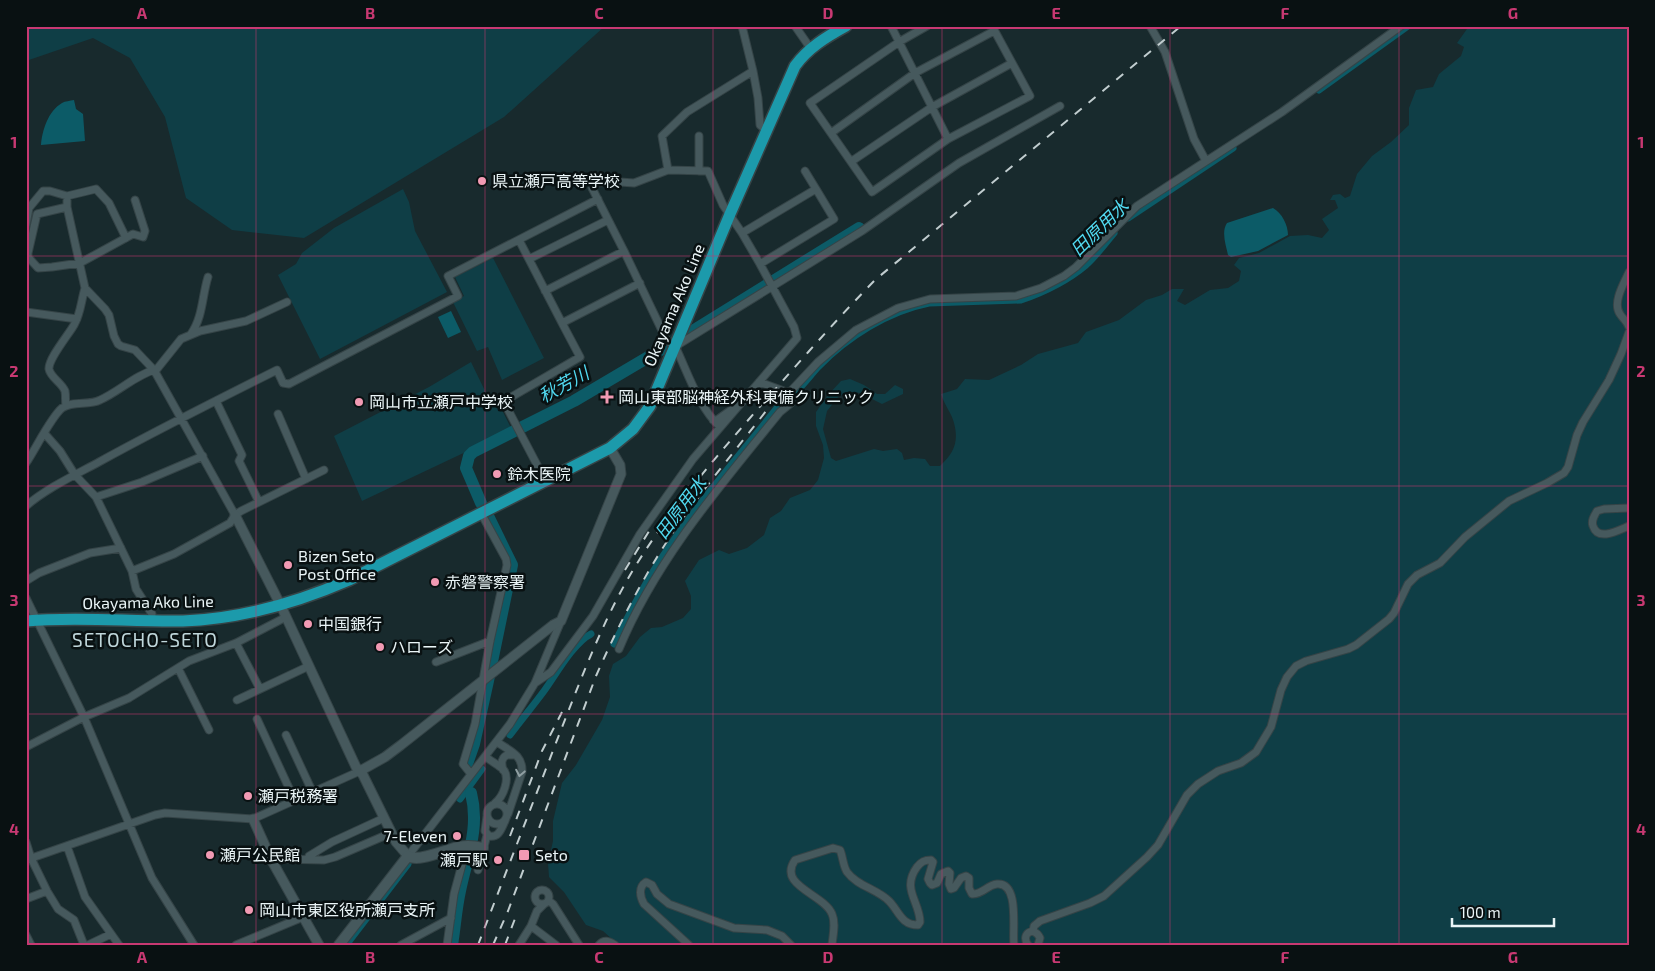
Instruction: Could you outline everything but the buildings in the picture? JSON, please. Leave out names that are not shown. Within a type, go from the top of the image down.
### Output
[{"type":"main road","name":"Okayama Ako Line","points":[[31,620],[211,619],[281,606],[310,597],[349,580],[610,448],[633,429],[650,406],[730,214],[795,66],[802,56],[846,26]]},
{"type":"main road","points":[[340,945],[408,856],[419,858],[460,846],[476,847]]},
{"type":"street","points":[[742,26],[758,98],[760,125],[766,130]]},
{"type":"street","points":[[796,26],[811,49]]},
{"type":"street","points":[[891,26],[948,139]]},
{"type":"street","points":[[831,132],[916,73],[993,28],[1030,96],[948,139],[872,192],[810,103],[898,42],[927,26]]},
{"type":"street","points":[[1150,26],[1165,52],[1194,139],[1206,161]]},
{"type":"street","points":[[789,393],[818,362],[856,330],[898,308],[930,299],[1016,296],[1042,288],[1064,276],[1076,267],[1137,206],[1282,112],[1401,26]]},
{"type":"street","points":[[852,161],[932,107],[1012,63]]},
{"type":"street","points":[[668,170],[662,136],[687,112],[753,71]]},
{"type":"street","points":[[676,346],[862,232],[959,163],[1060,106]]},
{"type":"street","points":[[699,136],[699,171]]},
{"type":"street","points":[[536,683],[552,672],[593,616],[640,534],[694,459],[797,338],[794,326],[742,233],[723,205],[708,171],[668,170],[634,183],[592,183],[592,188],[667,341],[676,346],[704,407],[720,427]]},
{"type":"street","points":[[760,264],[834,219],[805,171]]},
{"type":"street","points":[[742,233],[816,189]]},
{"type":"street","points":[[26,226],[29,208],[43,191],[67,196],[96,190],[109,203],[126,238]]},
{"type":"street","points":[[66,406],[64,390],[49,368],[59,346],[77,318],[85,288],[67,207],[67,196]]},
{"type":"street","points":[[26,506],[75,475],[157,430],[277,370],[283,383],[289,384],[458,296],[448,276],[598,199]]},
{"type":"street","points":[[67,207],[37,214],[28,257],[38,268],[80,263],[133,234],[142,237],[145,231],[135,200]]},
{"type":"street","points":[[529,260],[608,220]]},
{"type":"street","points":[[519,240],[580,357],[506,400],[505,404],[545,480]]},
{"type":"street","points":[[545,291],[624,251]]},
{"type":"street","points":[[1629,272],[1618,302],[1618,309],[1629,327]]},
{"type":"street","points":[[191,334],[196,328],[199,318],[208,277]]},
{"type":"street","points":[[562,323],[640,283]]},
{"type":"street","points":[[85,288],[105,309],[118,344],[135,350],[154,370],[182,418],[235,515],[281,606],[356,766],[391,833],[408,856],[486,757],[536,683],[621,474],[620,465],[610,448]]},
{"type":"street","points":[[26,463],[56,416],[66,406],[99,401],[135,378],[157,369],[175,345],[191,334],[246,321],[287,302]]},
{"type":"street","points":[[26,312],[77,318]]},
{"type":"street","points":[[1033,931],[1034,926],[1040,921],[1104,896],[1158,845],[1187,795],[1198,784],[1218,771],[1241,764],[1256,752],[1271,727],[1281,690],[1287,677],[1296,666],[1306,661],[1348,649],[1356,644],[1389,619],[1394,613],[1408,584],[1417,575],[1440,564],[1465,537],[1509,501],[1547,483],[1564,472],[1568,466],[1580,429],[1609,380],[1629,332]]},
{"type":"street","points":[[759,382],[789,393]]},
{"type":"street","points":[[619,649],[638,607],[670,554],[688,528],[763,433],[780,412],[791,403],[789,393]]},
{"type":"street","points":[[216,401],[242,455],[239,461],[259,502]]},
{"type":"street","points":[[713,420],[717,420],[738,406]]},
{"type":"street","points":[[278,414],[306,479]]},
{"type":"street","points":[[45,434],[60,451],[75,475],[96,497],[132,571],[136,589],[152,614],[152,620]]},
{"type":"street","points":[[96,497],[142,482],[203,456]]},
{"type":"street","points":[[132,571],[174,554],[230,522],[235,515],[324,470]]},
{"type":"street","points":[[1629,508],[1597,511],[1592,521],[1596,532],[1600,534],[1608,534],[1629,526]]},
{"type":"street","points":[[471,774],[463,764],[475,724],[490,641],[507,565],[506,559],[481,513]]},
{"type":"street","points":[[26,581],[40,573],[90,553],[120,548]]},
{"type":"street","points":[[26,598],[31,620],[84,718],[152,878],[194,945]]},
{"type":"street","points":[[26,747],[129,698],[189,661],[236,643],[286,617]]},
{"type":"street","points":[[29,859],[155,815],[166,813],[253,819],[314,793],[385,757],[553,625],[561,621]]},
{"type":"street","points":[[436,662],[490,641]]},
{"type":"street","points":[[236,643],[260,690]]},
{"type":"street","points":[[237,700],[309,666]]},
{"type":"street","points":[[178,668],[209,730]]},
{"type":"street","points":[[257,719],[295,801]]},
{"type":"street","points":[[286,735],[314,793]]},
{"type":"street","points":[[487,835],[497,836],[506,818],[522,772],[521,760],[497,742]]},
{"type":"street","points":[[487,835],[485,828],[490,806],[500,800],[506,786],[506,775],[501,761],[504,756],[516,755]]},
{"type":"street","points":[[486,757],[503,770]]},
{"type":"street","points":[[495,803],[504,806],[506,818]]},
{"type":"street","points":[[487,816],[493,823],[499,824],[506,818]]},
{"type":"street","points":[[308,859],[309,856],[332,842],[384,818]]},
{"type":"street","points":[[253,819],[272,861],[319,945]]},
{"type":"street","points":[[272,861],[278,859],[324,860],[335,858],[391,833]]},
{"type":"street","points":[[447,945],[454,894],[476,847],[487,835]]},
{"type":"street","points":[[26,842],[29,859],[47,891],[58,909],[74,920],[84,945]]},
{"type":"street","points":[[67,846],[85,897],[119,945]]},
{"type":"street","points":[[476,847],[478,870]]},
{"type":"street","points":[[832,945],[834,923],[833,915],[828,906],[797,884],[790,872],[791,865],[795,860],[834,848],[840,850],[845,867],[853,879],[878,892],[889,901],[900,918],[906,923],[914,925],[918,925],[920,917],[913,901],[911,878],[920,863],[925,860],[933,862],[928,879],[932,885],[940,874],[948,872],[950,873],[948,884],[951,889],[954,888],[961,878],[966,876],[969,878],[968,888],[972,894],[981,893],[999,884],[1006,886],[1013,898],[1012,935],[1014,945]]},
{"type":"street","points":[[689,945],[644,904],[640,892],[642,884],[646,882],[652,885],[658,894],[670,904],[734,928],[767,930],[782,936],[791,945]]},
{"type":"street","points":[[26,900],[47,891]]},
{"type":"street","points":[[518,945],[531,926],[537,910],[543,902],[553,904],[579,945]]},
{"type":"street","points":[[236,945],[303,917]]},
{"type":"street","points":[[402,945],[451,918]]},
{"type":"street","points":[[531,926],[556,945]]},
{"type":"street","points":[[1028,945],[1025,941],[1025,936],[1028,932],[1033,931],[1038,933],[1040,938],[1038,945]]},
{"type":"street","points":[[88,945],[111,934]]},
{"type":"street","points":[[26,935],[30,945]]},
{"type":"street","points":[[599,945],[605,941],[615,945]]},
{"type":"shaded area","points":[[26,26],[605,26],[504,117],[304,238],[232,230],[186,198],[165,117],[130,58],[93,38],[26,61]]},
{"type":"shaded area","points":[[1467,26],[1629,26],[1629,945],[612,945],[613,940],[603,931],[586,925],[564,892],[549,877],[548,863],[553,841],[553,821],[562,783],[576,765],[602,720],[610,697],[609,676],[613,664],[626,656],[640,637],[651,628],[662,627],[683,618],[691,609],[691,596],[685,581],[699,560],[719,550],[729,554],[747,548],[764,535],[770,518],[781,511],[790,498],[810,490],[818,480],[824,458],[823,445],[816,426],[816,412],[841,381],[850,379],[864,385],[877,394],[885,394],[895,385],[903,389],[903,394],[882,404],[860,393],[851,392],[839,396],[827,411],[823,429],[831,458],[836,461],[874,449],[883,451],[897,449],[902,453],[904,460],[914,458],[925,459],[930,466],[940,466],[952,452],[956,436],[953,420],[941,394],[957,389],[965,379],[989,380],[1021,365],[1038,354],[1078,343],[1086,332],[1119,320],[1146,300],[1162,295],[1172,289],[1184,289],[1177,301],[1185,305],[1210,290],[1228,288],[1239,281],[1241,271],[1234,265],[1239,258],[1259,253],[1290,236],[1308,235],[1322,238],[1329,230],[1322,219],[1338,208],[1335,200],[1330,200],[1333,195],[1340,194],[1345,198],[1350,196],[1357,174],[1372,156],[1409,125],[1409,108],[1416,90],[1433,87],[1439,74],[1461,56],[1464,47],[1457,43],[1467,29]]},
{"type":"shaded area","points":[[74,100],[76,109],[83,114],[85,141],[41,145],[44,128],[49,116],[63,102]]},
{"type":"shaded area","points":[[403,189],[409,202],[415,231],[447,292],[320,359],[278,275],[296,264],[302,253],[334,228]]},
{"type":"shaded area","points":[[1273,208],[1284,220],[1288,235],[1258,251],[1231,257],[1228,255],[1224,234],[1227,223]]},
{"type":"shaded area","points":[[493,258],[544,358],[502,380],[488,347],[477,351],[453,302],[464,296],[455,277]]},
{"type":"shaded area","points":[[451,311],[461,332],[448,338],[438,317]]},
{"type":"shaded area","points":[[471,362],[487,395],[493,392],[512,430],[362,501],[334,436],[429,387]]},
{"type":"waterway","name":"田原用水","points":[[1319,90],[1408,26]]},
{"type":"waterway","name":"田原用水","points":[[1128,218],[1233,148]]},
{"type":"waterway","name":"秋芳川","points":[[686,335],[859,228]]},
{"type":"waterway","name":"田原用水","points":[[795,393],[818,367],[842,345],[884,319],[898,312],[929,303],[1021,300],[1030,297],[1055,286],[1079,271],[1114,233]]},
{"type":"waterway","name":"秋芳川","points":[[481,503],[466,468],[469,456],[473,452],[574,401],[667,346]]},
{"type":"waterway","name":"田原用水","points":[[614,644],[649,579],[682,528],[729,467],[785,400]]},
{"type":"waterway","name":"秋芳川","points":[[467,764],[474,744],[512,565],[489,518]]},
{"type":"waterway","name":"田原用水","points":[[510,735],[578,644],[591,634]]},
{"type":"waterway","name":"田原用水","points":[[460,799],[482,769]]},
{"type":"waterway","name":"秋芳川","points":[[452,945],[459,898],[473,830],[474,818],[471,793]]},
{"type":"waterway","name":"田原用水","points":[[346,945],[408,864]]},
{"type":"railway","points":[[478,945],[575,693],[611,610],[633,570],[676,507],[756,411],[875,280],[1181,26]]},
{"type":"railway","points":[[493,945],[508,911],[596,676],[627,610],[663,547],[677,527],[702,492],[780,393]]},
{"type":"railway","points":[[625,570],[651,528]]},
{"type":"railway","points":[[510,836],[542,751],[562,712]]},
{"type":"railway","points":[[505,945],[516,916]]},
{"type":"place","name":"県立瀬戸高等学校","points":[[482,181]]},
{"type":"place","name":"岡山東部脳神経外科東備クリニック","points":[[607,397]]},
{"type":"place","name":"岡山市立瀬戸中学校","points":[[359,402]]},
{"type":"place","name":"鈴木医院","points":[[497,474]]},
{"type":"place","name":"Bizen Seto Post Office","points":[[288,565]]},
{"type":"place","name":"赤磐警察署","points":[[435,582]]},
{"type":"place","name":"中国銀行","points":[[308,624]]},
{"type":"place","name":"ハローズ","points":[[380,647]]},
{"type":"place","name":"瀬戸税務署","points":[[248,796]]},
{"type":"place","name":"7-Eleven","points":[[457,836]]},
{"type":"place","name":"瀬戸公民館","points":[[210,855]]},
{"type":"place","name":"Seto","points":[[524,855]]},
{"type":"place","name":"瀬戸駅","points":[[498,860]]},
{"type":"place","name":"岡山市東区役所瀬戸支所","points":[[249,910]]},
{"type":"district","name":"SETOCHO-SETO","points":[[145,640]]}]
